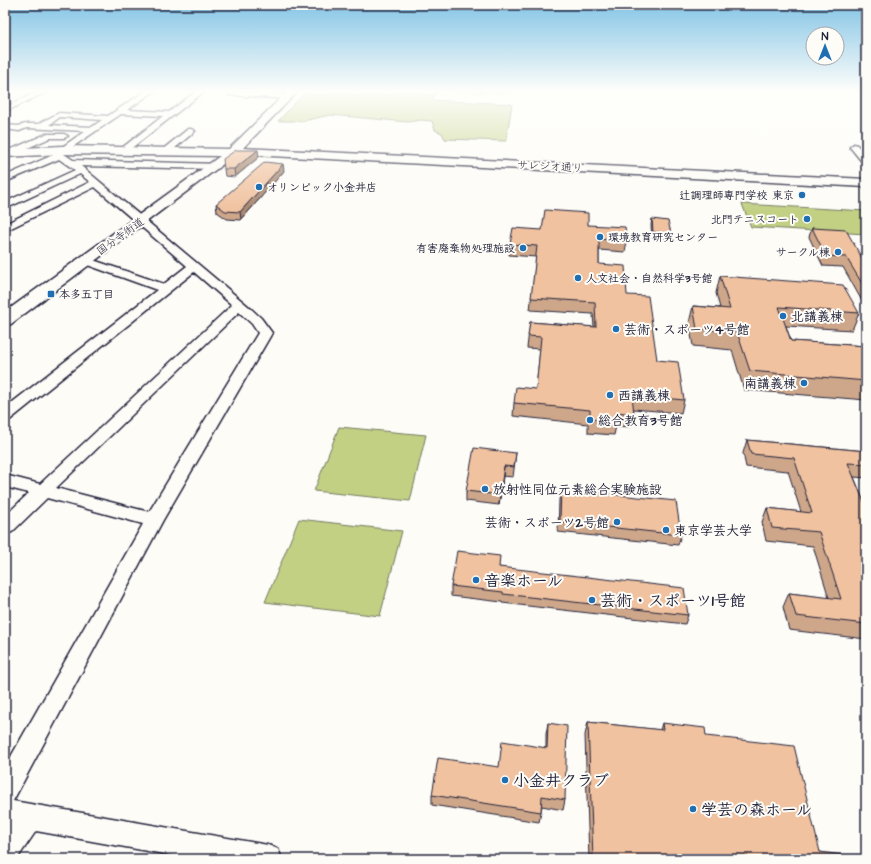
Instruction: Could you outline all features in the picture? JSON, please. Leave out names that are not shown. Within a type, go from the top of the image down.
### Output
[{"type":"street","points":[[5,179],[58,152],[92,130]]},
{"type":"street","points":[[122,151],[148,130]]},
{"type":"street","name":"国分寺街道","points":[[5,320],[216,166],[234,152],[255,130]]},
{"type":"street","points":[[165,152],[191,131]]},
{"type":"street","points":[[6,154],[49,136],[81,137]]},
{"type":"street","points":[[854,147],[866,161]]},
{"type":"street","name":"サレジオ通り","points":[[6,154],[122,151],[210,154],[252,151],[866,183]]},
{"type":"street","points":[[5,792],[154,520],[265,333],[262,327],[239,305],[142,220],[81,170],[68,163],[58,152]]},
{"type":"street","points":[[68,163],[216,166]]},
{"type":"street","points":[[5,206],[81,170]]},
{"type":"street","points":[[5,228],[96,182]]},
{"type":"street","points":[[86,261],[164,288]]},
{"type":"street","points":[[5,416],[164,288],[194,266]]},
{"type":"street","points":[[5,527],[239,305]]},
{"type":"street","points":[[5,481],[154,520]]},
{"type":"street","points":[[5,812],[227,856],[268,859]]},
{"type":"street","points":[[5,853],[30,818]]},
{"type":"green space","points":[[436,130],[508,130],[506,141],[445,139],[442,133]]},
{"type":"green space","name":"北門テニスコート","points":[[742,204],[866,211],[866,234],[751,227]]},
{"type":"green space","points":[[339,427],[426,435],[410,501],[314,491]]},
{"type":"green space","points":[[299,519],[402,531],[380,616],[265,602]]},
{"type":"building","points":[[236,150],[258,150],[234,169],[224,169],[223,159]]},
{"type":"building","points":[[265,162],[283,164],[240,212],[225,211],[216,204]]},
{"type":"building","points":[[545,210],[588,213],[588,225],[625,227],[627,241],[599,239],[599,264],[625,266],[627,295],[648,296],[657,360],[678,362],[684,400],[632,395],[634,414],[616,412],[617,422],[590,419],[590,410],[514,403],[516,387],[536,389],[541,337],[528,336],[530,322],[596,327],[595,302],[531,298],[537,246],[510,244],[513,228],[542,230]]},
{"type":"building","points":[[652,219],[668,221],[671,233],[653,232]]},
{"type":"building","points":[[812,228],[846,230],[866,265],[866,290],[846,257],[826,256]]},
{"type":"building","points":[[720,276],[843,285],[859,313],[779,307],[791,341],[866,346],[866,381],[750,371],[737,332],[697,329],[693,306],[730,309]]},
{"type":"building","points":[[747,440],[866,451],[866,464],[848,463],[866,507],[866,624],[796,616],[789,593],[841,599],[819,532],[772,528],[767,508],[812,513],[794,458],[751,454]]},
{"type":"building","name":"放射性同位元素総合実験施設","points":[[474,448],[516,453],[514,467],[504,466],[500,495],[466,491]]},
{"type":"building","name":"芸術・スポーツ2号館","points":[[561,489],[676,501],[681,535],[560,522]]},
{"type":"building","points":[[457,551],[500,556],[499,567],[684,588],[688,615],[503,594],[503,592],[451,586]]},
{"type":"building","name":"学芸の森ホール","points":[[588,722],[663,730],[662,723],[705,728],[706,736],[794,746],[820,852],[858,857],[859,859],[593,859]]},
{"type":"building","name":"小金井クラブ","points":[[548,723],[567,726],[565,800],[542,796],[541,812],[432,795],[438,758],[499,767],[502,741],[547,748]]},
{"type":"place","name":"オリンピック小金井店","points":[[259,187]]},
{"type":"place","name":"辻調理師専門学校 東京","points":[[802,195]]},
{"type":"place","name":"北門テニスコート","points":[[807,219]]},
{"type":"place","name":"環境教育研究センター","points":[[600,237]]},
{"type":"place","name":"有害廃棄物処理施設","points":[[523,248]]},
{"type":"place","name":"サークル棟","points":[[838,252]]},
{"type":"place","name":"人文社会・自然科学3号館","points":[[578,278]]},
{"type":"place","name":"本多五丁目","points":[[51,294]]},
{"type":"place","name":"北講義棟","points":[[783,316]]},
{"type":"place","name":"芸術・スポーツ4号館","points":[[616,329]]},
{"type":"place","name":"南講義棟","points":[[804,383]]},
{"type":"place","name":"西講義棟","points":[[610,395]]},
{"type":"place","name":"総合教育3号館","points":[[590,420]]},
{"type":"place","name":"放射性同位元素総合実験施設","points":[[485,489]]},
{"type":"place","name":"芸術・スポーツ2号館","points":[[617,522]]},
{"type":"place","name":"東京学芸大学","points":[[666,530]]},
{"type":"place","name":"音楽ホール","points":[[476,580]]},
{"type":"place","name":"芸術・スポーツ1号館","points":[[592,600]]},
{"type":"place","name":"小金井クラブ","points":[[505,780]]},
{"type":"place","name":"学芸の森ホール","points":[[693,809]]}]
